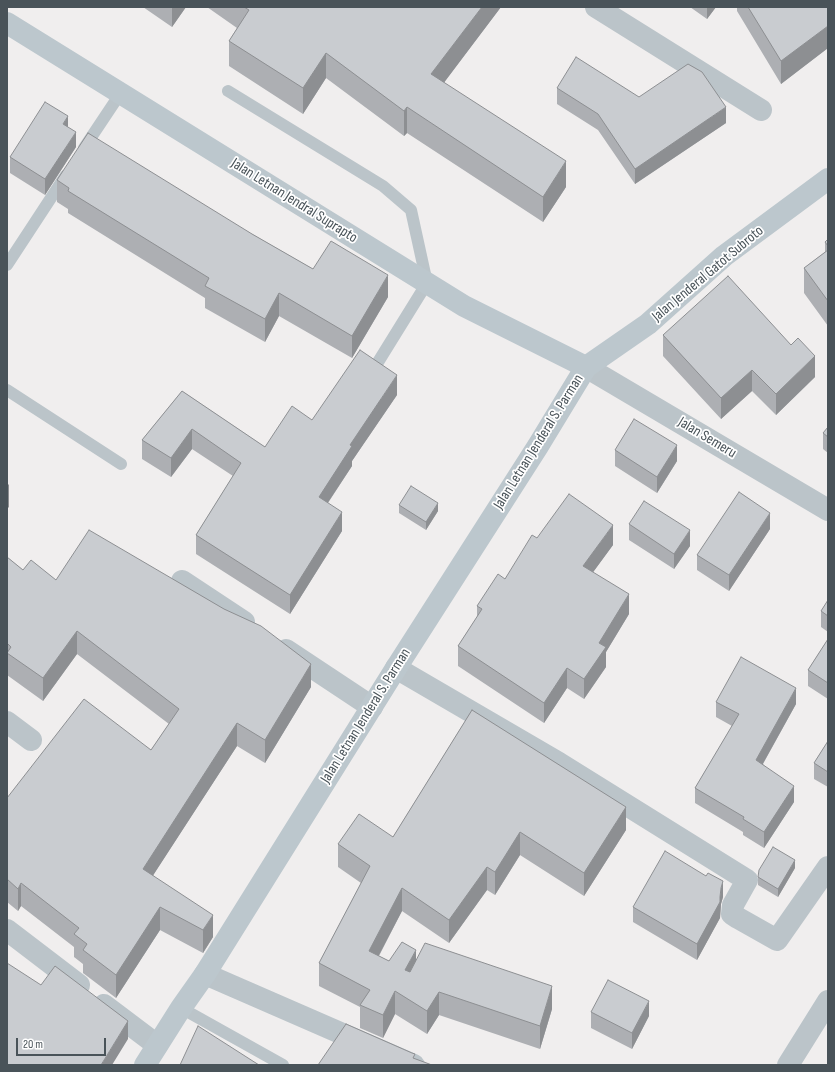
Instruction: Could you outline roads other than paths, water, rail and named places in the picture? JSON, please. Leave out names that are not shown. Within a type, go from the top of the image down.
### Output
[{"type":"main road","name":"Jalan Letnan Jendral Suprapto","points":[[7,23],[464,306],[586,367]]},
{"type":"main road","name":"Jalan Jenderal Gatot Subroto","points":[[586,367],[648,324],[724,256],[828,178]]},
{"type":"main road","name":"Jalan Letnan Jenderal S. Parman","points":[[145,1065],[181,1008],[205,974],[396,668],[538,446],[586,367]]},
{"type":"street","points":[[596,7],[761,110]]},
{"type":"street","name":"Jalan Semeru","points":[[586,367],[828,510]]},
{"type":"street","points":[[182,581],[372,707]]},
{"type":"street","points":[[396,668],[559,763],[747,880],[734,905],[732,914],[777,940],[828,868]]},
{"type":"street","points":[[7,722],[31,740]]},
{"type":"street","points":[[7,930],[157,1045]]},
{"type":"street","points":[[205,974],[414,1065]]},
{"type":"street","points":[[788,1065],[828,1001]]},
{"type":"lane","points":[[228,91],[383,186],[411,210],[427,283],[375,367]]},
{"type":"lane","points":[[7,265],[120,94]]},
{"type":"lane","points":[[7,390],[121,464]]},
{"type":"lane","points":[[181,1008],[283,1065]]}]
